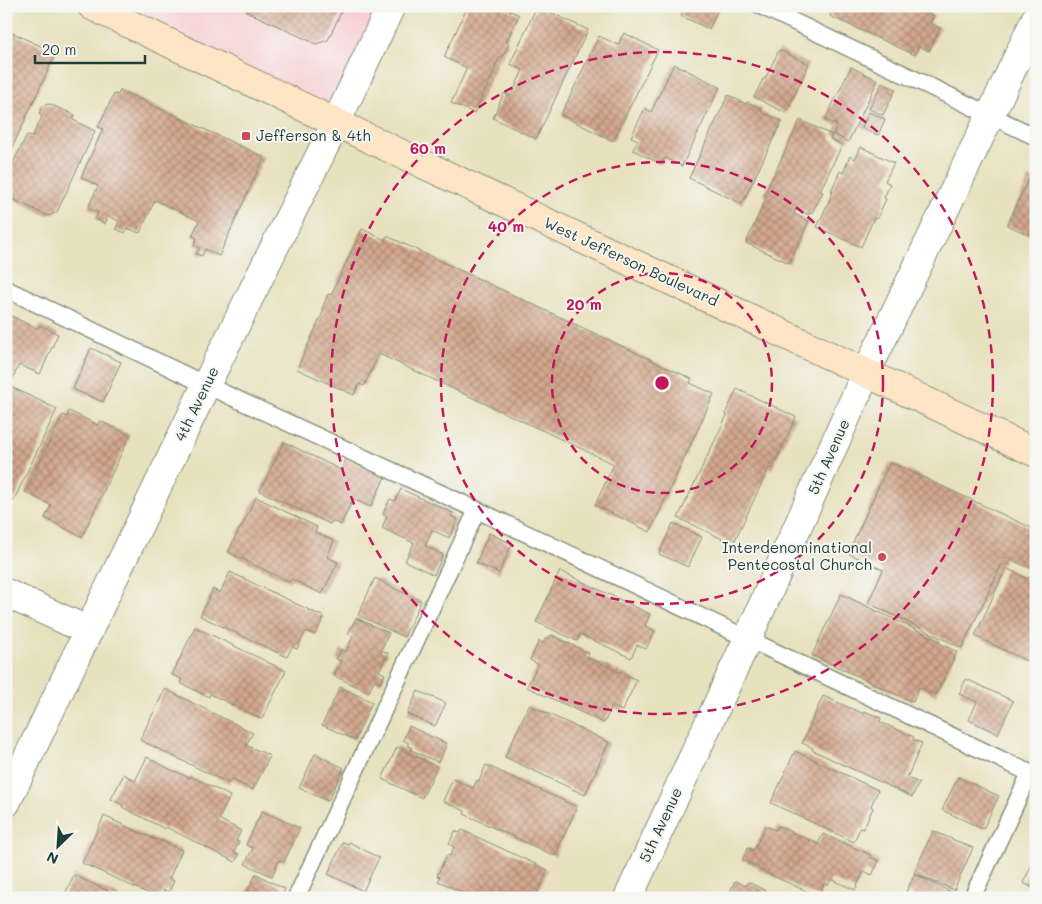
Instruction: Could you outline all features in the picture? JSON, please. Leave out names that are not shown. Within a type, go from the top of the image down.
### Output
[{"type":"main road","name":"West Jefferson Boulevard","points":[[92,6],[1036,453]]},
{"type":"street","name":"4th Avenue","points":[[6,803],[206,385],[336,123],[391,6]]},
{"type":"street","name":"5th Avenue","points":[[628,898],[748,638],[866,373],[1036,18]]},
{"type":"street","points":[[6,593],[89,631]]},
{"type":"lane","points":[[760,6],[1036,137]]},
{"type":"lane","points":[[6,289],[206,385],[748,638],[1033,775],[972,898]]},
{"type":"lane","points":[[296,898],[477,510]]},
{"type":"shaded area","points":[[92,6],[391,6],[336,123]]},
{"type":"building","points":[[248,6],[344,6],[328,40],[316,44],[246,11]]},
{"type":"building","points":[[468,6],[499,6],[519,15],[506,42],[509,44],[502,58],[500,57],[474,113],[451,103],[467,68],[444,57]]},
{"type":"building","points":[[537,6],[588,30],[536,139],[493,118],[504,93],[511,96],[523,70],[510,64]]},
{"type":"building","points":[[685,6],[720,6],[709,29],[681,16]]},
{"type":"building","points":[[834,6],[914,6],[934,16],[930,23],[940,28],[929,51],[919,46],[915,55],[830,16]]},
{"type":"building","points":[[6,30],[56,53],[6,161]]},
{"type":"building","points":[[624,33],[658,50],[613,141],[561,115],[599,36],[618,45]]},
{"type":"building","points":[[779,50],[809,64],[786,113],[754,97]]},
{"type":"building","points":[[674,64],[720,87],[682,166],[665,158],[661,164],[633,150],[638,140],[631,137],[645,108],[651,112]]},
{"type":"building","points":[[851,67],[878,80],[848,142],[833,134],[837,125],[825,120]]},
{"type":"building","points":[[882,83],[896,89],[883,115],[869,109]]},
{"type":"building","points":[[120,90],[264,157],[219,256],[205,249],[202,256],[196,254],[200,248],[194,245],[197,238],[192,236],[199,221],[155,200],[140,233],[127,228],[125,233],[116,229],[119,221],[108,216],[105,224],[95,219],[98,213],[88,208],[98,186],[81,177],[103,129],[98,127],[114,94],[118,95]]},
{"type":"building","points":[[728,95],[762,109],[761,112],[782,121],[742,204],[689,178]]},
{"type":"building","points":[[49,104],[75,115],[73,120],[95,131],[57,212],[48,216],[6,196],[6,177],[27,135],[32,137],[42,117],[39,114],[42,106]]},
{"type":"building","points":[[869,112],[885,119],[878,135],[862,128]]},
{"type":"building","points":[[800,120],[832,135],[830,139],[842,145],[820,191],[823,192],[812,213],[810,212],[809,215],[796,209],[794,214],[809,221],[789,263],[746,243],[767,196],[764,195]]},
{"type":"building","points":[[861,147],[894,163],[885,181],[890,184],[884,198],[886,199],[877,219],[874,218],[861,247],[817,227],[833,192],[831,191],[840,171],[843,173],[850,156],[855,159]]},
{"type":"building","points":[[1029,178],[1036,181],[1036,238],[1007,225]]},
{"type":"building","points":[[362,229],[385,240],[387,236],[692,379],[690,383],[714,394],[650,532],[595,505],[614,464],[379,354],[364,386],[359,384],[354,395],[297,369],[324,310],[322,309],[328,294],[331,295]]},
{"type":"building","points":[[11,316],[38,329],[40,325],[58,334],[40,374],[19,365],[9,386],[57,409],[13,502],[6,499],[6,327]]},
{"type":"building","points":[[91,348],[121,362],[103,402],[73,389]]},
{"type":"building","points":[[737,389],[796,417],[772,469],[769,468],[733,544],[678,518],[727,415],[725,414]]},
{"type":"building","points":[[69,411],[98,425],[100,421],[130,435],[82,537],[45,518],[51,505],[25,492],[63,415],[67,417]]},
{"type":"building","points":[[284,442],[341,470],[346,459],[385,477],[371,507],[353,499],[341,525],[332,521],[330,524],[260,491]]},
{"type":"building","points":[[890,462],[1036,530],[1036,571],[1005,557],[962,648],[868,603],[883,570],[848,553]]},
{"type":"building","points":[[401,489],[453,513],[451,516],[458,519],[449,538],[432,530],[425,546],[443,555],[434,575],[405,561],[414,543],[382,528],[387,516],[383,514],[390,499],[395,501]]},
{"type":"building","points":[[256,497],[317,527],[315,532],[334,541],[327,557],[338,562],[322,594],[291,579],[289,582],[228,552]]},
{"type":"building","points":[[673,523],[702,537],[688,567],[659,554]]},
{"type":"building","points":[[489,533],[512,544],[499,573],[476,563]]},
{"type":"building","points":[[1006,568],[1028,579],[1029,577],[1036,579],[1036,653],[1031,663],[975,636]]},
{"type":"building","points":[[560,571],[650,614],[645,626],[655,631],[646,649],[637,645],[631,658],[580,634],[577,641],[536,622]]},
{"type":"building","points":[[230,572],[324,617],[315,635],[306,631],[297,649],[292,647],[287,657],[200,616],[213,589],[220,593]]},
{"type":"building","points":[[375,578],[421,601],[404,637],[358,615]]},
{"type":"building","points":[[841,594],[940,641],[939,643],[957,652],[936,695],[919,687],[913,702],[812,655]]},
{"type":"building","points":[[356,618],[389,633],[381,650],[388,653],[379,671],[385,674],[381,683],[374,680],[369,692],[334,676],[341,661],[336,659],[341,649],[346,652],[353,636],[348,634]]},
{"type":"building","points":[[195,627],[286,671],[262,719],[210,694],[209,697],[180,683],[182,679],[172,675]]},
{"type":"building","points":[[551,635],[589,653],[587,657],[637,680],[622,711],[612,706],[604,723],[527,687],[538,664],[530,660],[539,641],[543,643]]},
{"type":"building","points":[[966,679],[1013,701],[998,734],[969,720],[977,702],[959,694]]},
{"type":"building","points":[[340,687],[372,702],[355,740],[322,725]]},
{"type":"building","points":[[165,689],[253,733],[246,745],[270,756],[253,790],[231,779],[228,783],[140,740]]},
{"type":"building","points":[[418,691],[446,703],[435,726],[407,714]]},
{"type":"building","points":[[823,696],[864,714],[864,711],[881,718],[880,722],[914,737],[913,740],[922,743],[907,778],[919,783],[912,797],[812,750],[813,748],[802,743]]},
{"type":"building","points":[[529,705],[609,742],[585,795],[505,757]]},
{"type":"building","points":[[409,726],[447,744],[438,762],[411,750],[412,748],[407,745],[409,743],[403,740]]},
{"type":"building","points":[[397,747],[437,767],[422,798],[382,779]]},
{"type":"building","points":[[795,751],[878,790],[871,806],[873,808],[863,829],[860,828],[854,842],[771,803]]},
{"type":"building","points":[[315,754],[344,768],[328,801],[299,788]]},
{"type":"building","points":[[147,757],[175,772],[189,778],[190,776],[230,796],[219,819],[241,831],[236,841],[239,842],[234,852],[239,855],[235,862],[166,827],[165,829],[122,807],[123,805],[111,799],[124,774],[135,781]]},
{"type":"building","points":[[486,765],[577,807],[555,856],[464,814],[465,811],[443,801],[453,779],[473,788],[477,780],[479,781]]},
{"type":"building","points":[[958,777],[999,796],[983,829],[942,810]]},
{"type":"building","points":[[262,811],[300,828],[284,862],[279,860],[272,876],[245,864],[253,848],[246,845]]},
{"type":"building","points":[[104,816],[182,850],[169,879],[174,881],[169,892],[164,890],[160,898],[158,898],[82,863]]},
{"type":"building","points":[[765,826],[776,830],[778,826],[818,844],[823,834],[871,855],[870,857],[879,861],[872,875],[864,871],[855,890],[831,879],[828,885],[824,884],[819,897],[742,860],[748,848],[754,850]]},
{"type":"building","points":[[462,830],[548,870],[535,898],[475,898],[438,881],[440,877],[437,876],[447,855],[450,856],[454,847],[449,844],[455,831],[460,833]]},
{"type":"building","points":[[933,831],[973,848],[954,890],[914,873]]},
{"type":"building","points":[[343,842],[348,844],[349,842],[379,858],[363,891],[328,874]]},
{"type":"building","points":[[1034,861],[1036,862],[1036,889],[1023,883]]},
{"type":"building","points":[[256,874],[285,889],[281,898],[244,898]]},
{"type":"building","points":[[915,874],[953,893],[951,898],[914,898],[915,896],[906,892]]},
{"type":"building","points":[[74,875],[123,898],[63,898]]},
{"type":"building","points":[[735,881],[746,886],[748,882],[781,898],[727,898]]},
{"type":"place","name":"Jefferson & 4th","points":[[246,136]]},
{"type":"place","name":"Interdenominational Pentecostal Church","points":[[882,557]]}]
